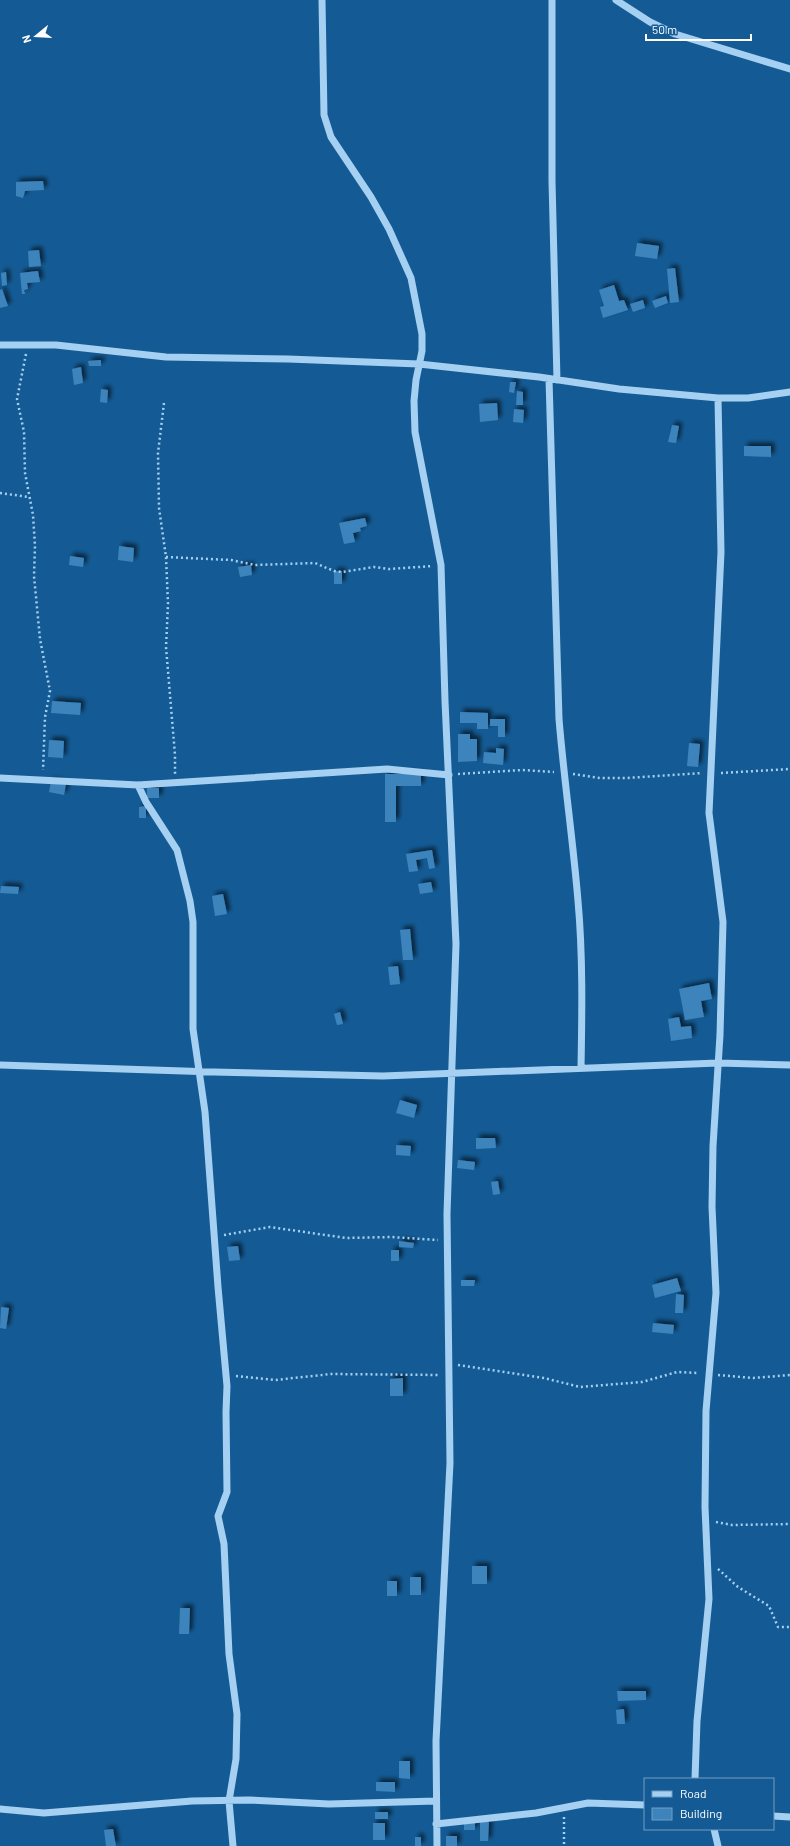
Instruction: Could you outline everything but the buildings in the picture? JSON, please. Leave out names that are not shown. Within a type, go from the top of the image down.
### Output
[{"type":"street","points":[[322,0],[324,115],[327,126],[331,137],[371,197],[405,263],[411,278],[422,334],[422,351],[414,401],[415,432],[441,565],[456,944],[447,1240],[450,1463],[436,1742],[437,1846]]},
{"type":"street","points":[[552,0],[553,379],[559,719],[563,773],[578,902],[582,998],[581,1068]]},
{"type":"street","points":[[616,0],[650,22],[675,34],[790,70]]},
{"type":"street","points":[[0,345],[56,345],[166,357],[288,359],[419,364],[553,379],[619,389],[718,398],[748,398],[790,392]]},
{"type":"street","points":[[695,1778],[697,1721],[709,1599],[705,1520],[706,1411],[716,1292],[712,1206],[713,1146],[718,1063],[723,922],[709,813],[721,552],[718,398]]},
{"type":"street","points":[[0,778],[138,785],[387,769],[449,775]]},
{"type":"street","points":[[138,785],[146,802],[177,850],[190,901],[194,939],[193,1029],[205,1112],[226,1374],[227,1492],[218,1516],[224,1544],[229,1654],[237,1714],[236,1759],[230,1801],[232,1846]]},
{"type":"street","points":[[0,1065],[199,1072],[383,1076],[718,1063],[790,1065]]},
{"type":"street","points":[[0,1809],[44,1813],[192,1801],[249,1800],[329,1804],[436,1801]]},
{"type":"street","points":[[436,1824],[564,1808],[588,1803],[644,1805]]},
{"type":"street","points":[[774,1816],[790,1817]]},
{"type":"street","points":[[714,1830],[718,1846]]},
{"type":"path","points":[[28,345],[16,399],[24,432],[25,473],[33,515],[35,546],[34,576],[38,625],[50,691],[45,717],[43,757],[44,781]]},
{"type":"path","points":[[164,403],[158,453],[159,508],[166,557],[168,604],[166,647],[175,755],[175,783]]},
{"type":"path","points":[[0,493],[29,497]]},
{"type":"path","points":[[166,557],[231,560],[255,565],[315,563],[334,571],[342,572],[374,567],[389,569],[441,565]]},
{"type":"path","points":[[449,775],[522,770],[600,778],[711,774],[790,769]]},
{"type":"path","points":[[214,1236],[270,1227],[346,1238],[391,1237],[447,1240]]},
{"type":"path","points":[[448,1364],[544,1378],[580,1387],[642,1382],[677,1372],[753,1378],[790,1375]]},
{"type":"path","points":[[226,1374],[275,1380],[331,1374],[448,1376]]},
{"type":"path","points":[[705,1520],[732,1525],[790,1524]]},
{"type":"path","points":[[707,1560],[738,1587],[769,1606],[778,1627],[790,1627]]},
{"type":"path","points":[[564,1808],[564,1846]]}]
